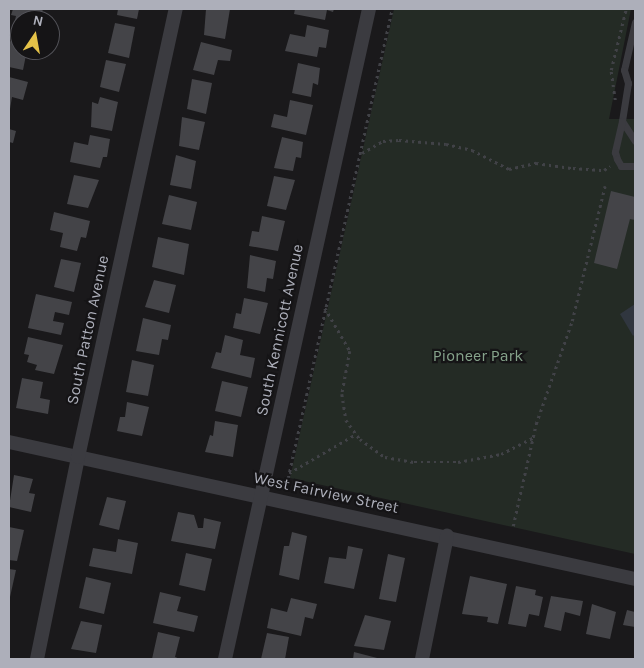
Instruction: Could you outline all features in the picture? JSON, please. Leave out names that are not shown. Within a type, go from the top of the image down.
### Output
[{"type":"street","name":"South Patton Avenue","points":[[38,659],[78,457],[176,9]]},
{"type":"street","name":"South Kennicott Avenue","points":[[225,659],[369,9]]},
{"type":"street","name":"West Fairview Street","points":[[9,442],[447,536],[635,579]]},
{"type":"street","points":[[422,659],[447,536]]},
{"type":"lane","points":[[635,22],[624,70],[628,83],[615,152],[621,166],[635,166]]},
{"type":"lane","points":[[622,121],[635,141]]},
{"type":"path","points":[[288,478],[392,9]]},
{"type":"path","points":[[360,154],[377,143],[399,140],[446,144],[472,150],[509,168],[536,163],[604,170],[610,166]]},
{"type":"path","points":[[513,526],[533,438],[572,321],[605,186]]},
{"type":"path","points":[[325,308],[350,351],[342,394],[346,420],[356,434],[385,457],[414,462],[458,462],[501,454],[533,438]]},
{"type":"path","points":[[289,473],[356,434]]},
{"type":"green space","name":"Pioneer Park","points":[[394,9],[631,9],[609,119],[635,119],[635,554],[290,478]]},
{"type":"shaded area","points":[[635,304],[635,334],[633,336],[620,314]]},
{"type":"building","points":[[13,9],[43,9],[43,10]]},
{"type":"building","points":[[118,9],[139,9],[137,19],[117,15]]},
{"type":"building","points":[[206,9],[230,9],[225,39],[204,35]]},
{"type":"building","points":[[295,9],[334,9],[333,12],[327,10],[325,20],[294,14]]},
{"type":"building","points":[[115,23],[135,27],[129,58],[108,53]]},
{"type":"building","points":[[307,25],[329,30],[326,48],[319,47],[317,57],[285,51],[290,34],[305,37]]},
{"type":"building","points":[[9,41],[10,60],[25,60],[23,70],[9,67]]},
{"type":"building","points":[[201,42],[232,50],[230,61],[218,60],[214,75],[193,70]]},
{"type":"building","points":[[106,60],[126,64],[119,92],[100,87]]},
{"type":"building","points":[[298,63],[320,68],[318,85],[313,83],[311,97],[292,93]]},
{"type":"building","points":[[9,77],[28,82],[23,100],[12,97],[10,109]]},
{"type":"building","points":[[192,79],[212,83],[206,114],[187,109]]},
{"type":"building","points":[[100,97],[118,102],[112,131],[91,127],[92,102],[98,104]]},
{"type":"building","points":[[290,100],[313,105],[306,135],[271,127],[274,114],[287,117]]},
{"type":"building","points":[[182,117],[205,122],[199,150],[179,146]]},
{"type":"building","points":[[9,129],[16,131],[13,143],[9,142]]},
{"type":"building","points":[[90,135],[110,139],[107,157],[103,157],[100,168],[70,162],[74,142],[88,145]]},
{"type":"building","points":[[282,137],[303,142],[301,158],[296,157],[293,171],[274,168]]},
{"type":"building","points":[[176,155],[196,161],[191,189],[170,185]]},
{"type":"building","points":[[74,175],[99,180],[88,208],[67,204]]},
{"type":"building","points":[[274,176],[295,180],[286,210],[267,206]]},
{"type":"building","points":[[611,191],[635,197],[635,220],[630,219],[617,269],[594,263]]},
{"type":"building","points":[[169,195],[197,202],[191,230],[162,224]]},
{"type":"building","points":[[54,212],[90,221],[86,238],[81,237],[77,251],[60,247],[63,233],[50,230]]},
{"type":"building","points":[[262,216],[285,221],[278,251],[249,246],[252,231],[259,232]]},
{"type":"building","points":[[158,237],[189,244],[184,275],[152,267]]},
{"type":"building","points":[[250,255],[276,261],[273,279],[267,278],[265,292],[247,288]]},
{"type":"building","points":[[61,259],[81,263],[74,292],[54,287]]},
{"type":"building","points":[[154,280],[176,285],[169,313],[145,307]]},
{"type":"building","points":[[36,294],[72,302],[69,315],[55,312],[53,321],[64,323],[61,335],[28,328]]},
{"type":"building","points":[[244,298],[268,303],[260,334],[233,328],[236,313],[241,314]]},
{"type":"building","points":[[143,318],[171,325],[168,340],[162,339],[159,355],[136,351]]},
{"type":"building","points":[[225,335],[243,340],[240,355],[255,358],[251,378],[211,368],[216,352],[221,353]]},
{"type":"building","points":[[28,337],[63,345],[54,374],[35,370],[37,365],[27,362],[29,355],[24,354]]},
{"type":"building","points":[[132,360],[154,365],[148,396],[126,392]]},
{"type":"building","points":[[22,378],[43,382],[40,398],[50,400],[48,414],[16,408]]},
{"type":"building","points":[[222,381],[248,387],[241,417],[215,411]]},
{"type":"building","points":[[127,402],[149,407],[142,436],[117,431],[120,417],[125,417]]},
{"type":"building","points":[[215,421],[238,425],[233,457],[205,452],[210,435],[213,436]]},
{"type":"building","points":[[14,475],[33,479],[29,493],[35,494],[31,512],[9,507]]},
{"type":"building","points":[[107,497],[126,501],[119,530],[99,525]]},
{"type":"building","points":[[178,512],[194,515],[198,528],[203,528],[204,518],[221,522],[215,549],[171,541]]},
{"type":"building","points":[[9,527],[24,530],[17,561],[9,560]]},
{"type":"building","points":[[292,532],[307,536],[299,580],[279,575],[284,546],[289,546]]},
{"type":"building","points":[[118,539],[138,543],[132,574],[89,566],[93,548],[116,552]]},
{"type":"building","points":[[348,546],[363,549],[354,589],[324,583],[329,557],[346,559]]},
{"type":"building","points":[[186,553],[212,559],[205,591],[179,585]]},
{"type":"building","points":[[388,554],[405,558],[396,602],[379,599]]},
{"type":"building","points":[[9,569],[16,570],[10,597],[9,596]]},
{"type":"building","points":[[470,576],[507,584],[498,624],[487,622],[488,617],[462,614]]},
{"type":"building","points":[[86,577],[111,583],[104,614],[79,608]]},
{"type":"building","points":[[516,586],[536,590],[535,595],[543,597],[539,616],[529,614],[526,627],[508,624]]},
{"type":"building","points":[[160,592],[181,597],[177,611],[198,616],[194,632],[153,623]]},
{"type":"building","points":[[551,596],[583,601],[580,616],[565,612],[561,631],[544,627]]},
{"type":"building","points":[[291,598],[317,604],[313,619],[305,617],[301,636],[267,628],[271,608],[287,612]]},
{"type":"building","points":[[592,604],[616,612],[610,639],[586,634]]},
{"type":"building","points":[[627,610],[635,612],[635,627],[623,625]]},
{"type":"building","points":[[365,615],[391,621],[384,650],[354,646]]},
{"type":"building","points":[[81,621],[102,625],[96,653],[71,649]]},
{"type":"building","points":[[158,632],[180,637],[175,657],[180,659],[152,659]]},
{"type":"building","points":[[267,633],[289,637],[285,659],[261,659]]},
{"type":"building","points":[[354,652],[381,659],[353,659]]}]
